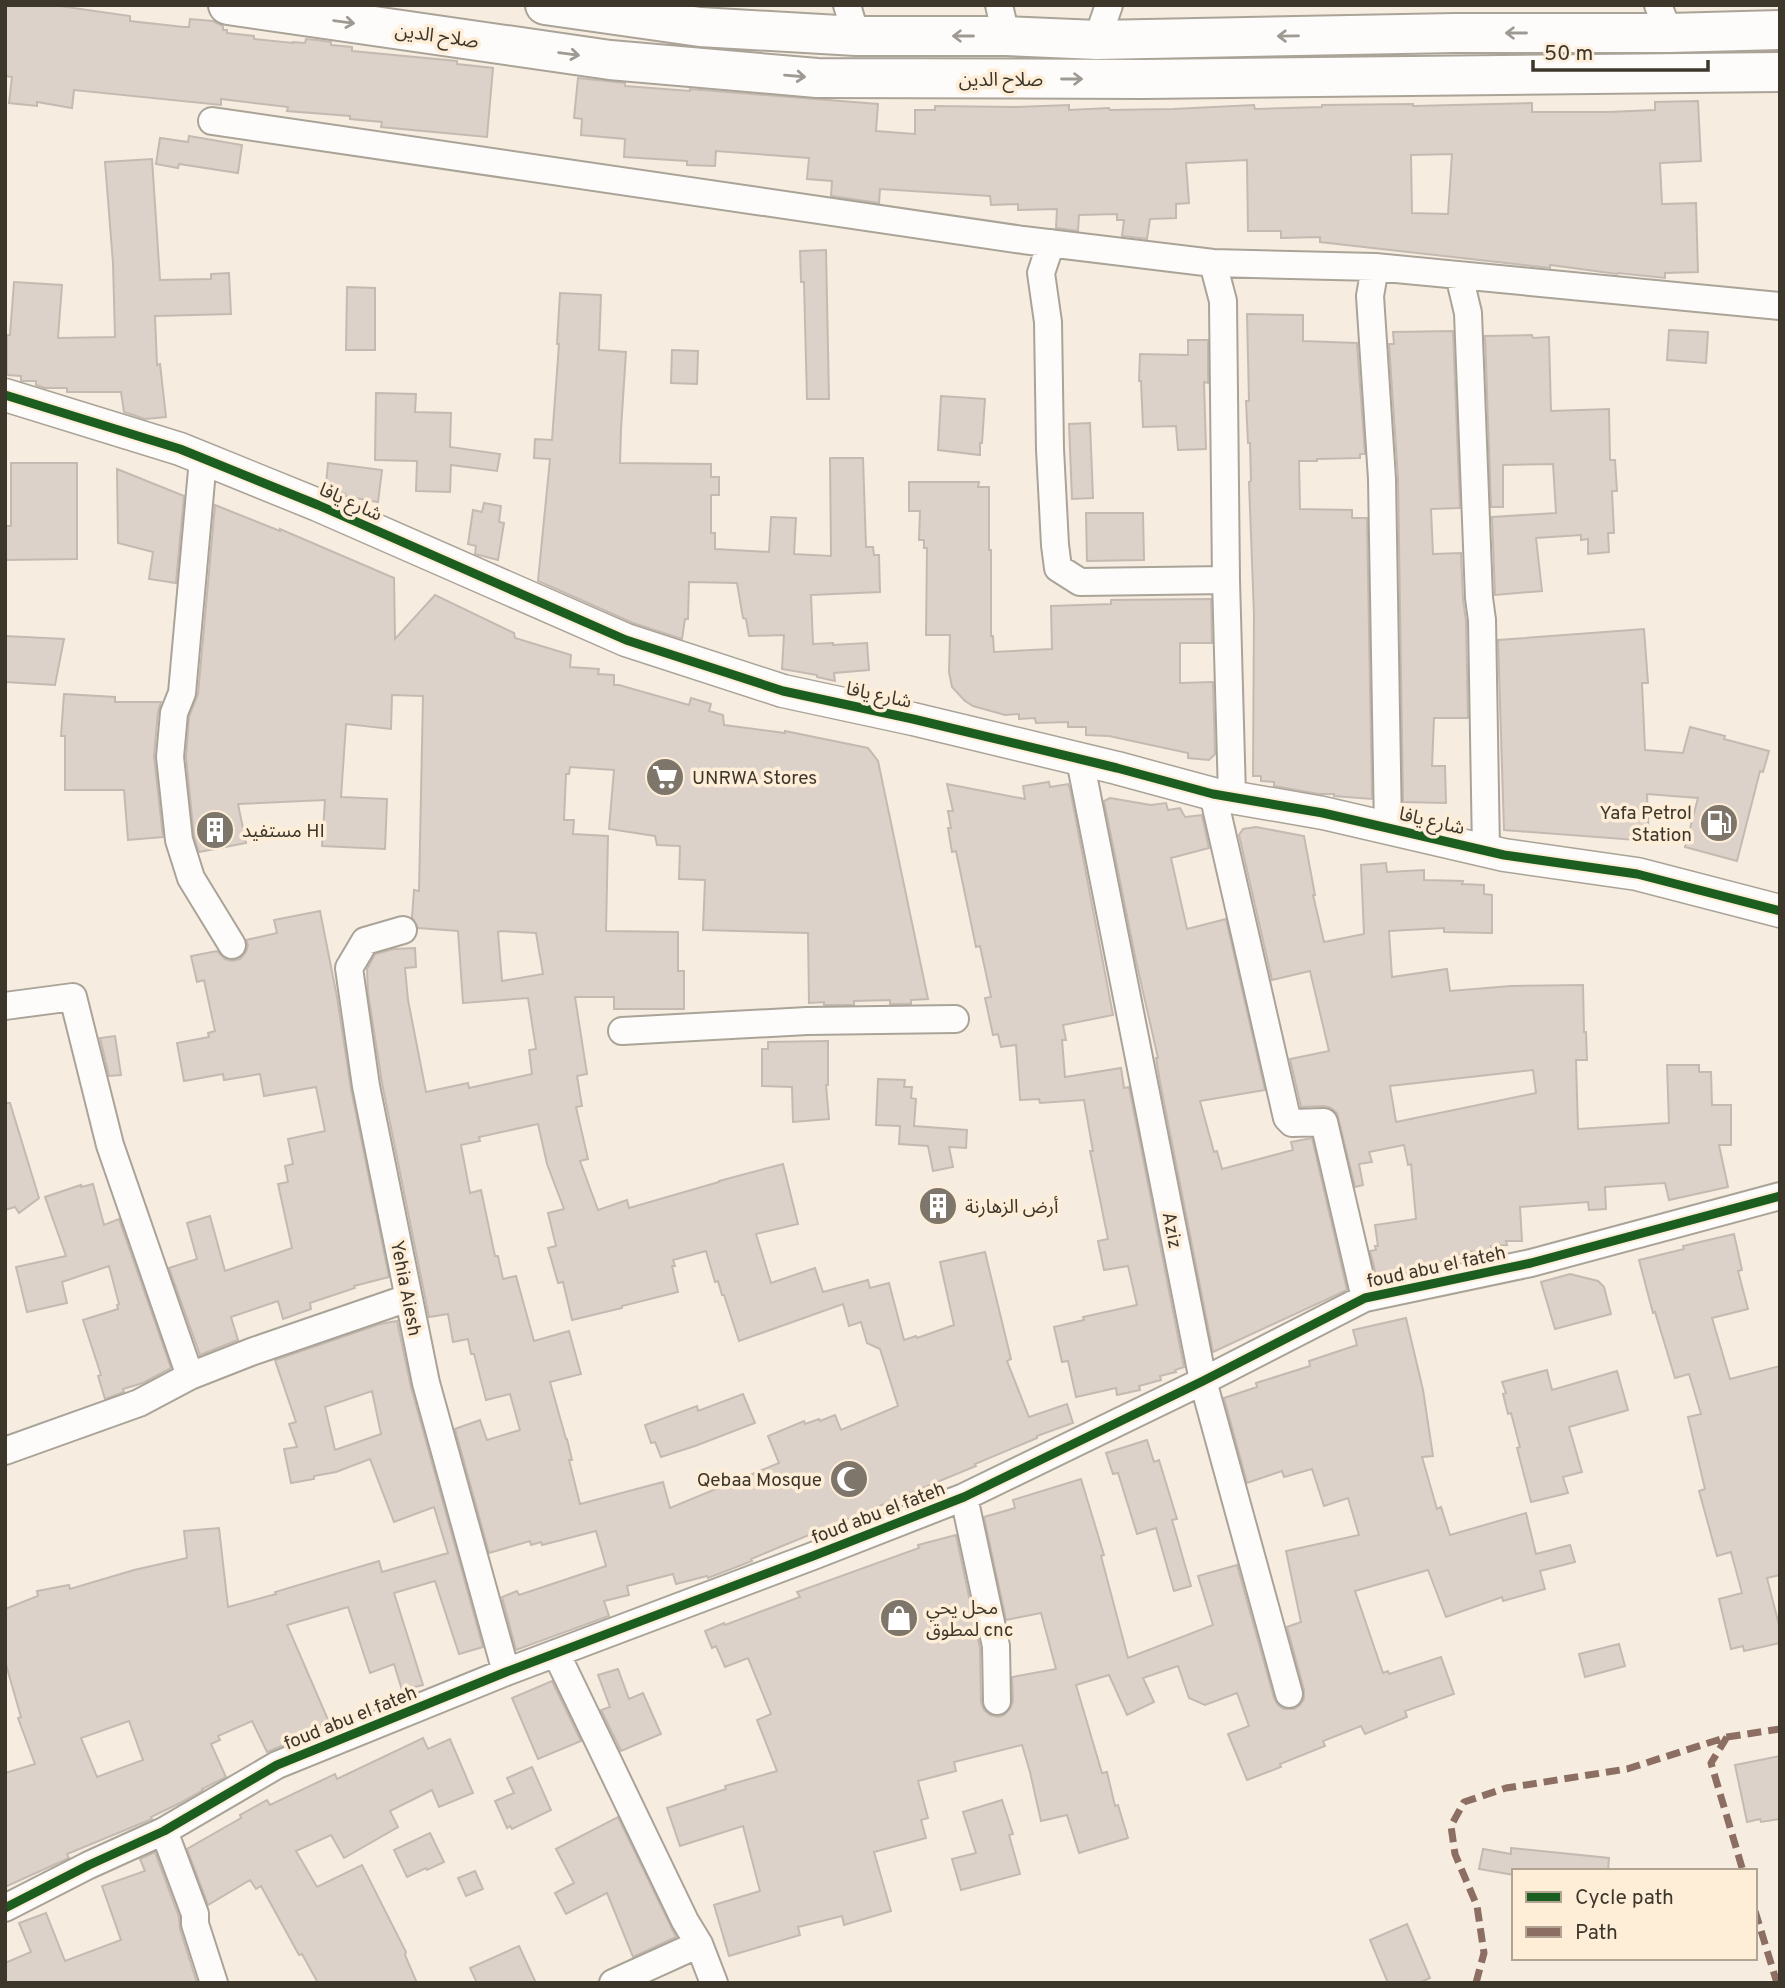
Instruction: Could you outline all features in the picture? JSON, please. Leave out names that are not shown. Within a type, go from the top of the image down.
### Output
[{"type":"highway","name":"صلاح الدين","points":[[228,5],[610,60],[817,78],[1144,79],[1780,72]]},
{"type":"highway","points":[[545,5],[696,16],[852,21],[1103,23],[1455,33],[1663,19],[1780,30]]},
{"type":"street","points":[[212,121],[1051,243],[1213,263],[1375,267],[1780,306]]},
{"type":"street","points":[[1051,243],[1041,273],[1048,322],[1050,449],[1058,568],[1080,582],[1226,580]]},
{"type":"street","points":[[1213,263],[1223,301],[1226,580],[1223,795],[1287,1118],[1293,1123],[1324,1122],[1365,1298]]},
{"type":"street","points":[[1375,267],[1370,296],[1382,479],[1388,828]]},
{"type":"street","points":[[1460,275],[1468,313],[1482,620],[1486,850]]},
{"type":"street","name":"شارع يافا","points":[[5,395],[180,449],[318,505],[626,640],[783,691],[913,719],[1223,795],[1323,813],[1486,850],[1637,874],[1780,911]]},
{"type":"street","points":[[203,459],[182,693],[174,713],[170,757],[179,840],[191,877],[232,945]]},
{"type":"street","name":"Aziz","points":[[1080,760],[1203,1381],[1289,1694]]},
{"type":"street","name":"Yehia Aiesh","points":[[403,930],[365,941],[349,968],[366,1086],[426,1382],[506,1672]]},
{"type":"street","points":[[5,1006],[73,997],[110,1145],[190,1376]]},
{"type":"street","points":[[622,1031],[807,1021],[956,1019]]},
{"type":"street","name":"foud abu el fateh","points":[[5,1908],[89,1864],[164,1831],[276,1765],[506,1672],[964,1497],[1203,1381],[1365,1298],[1531,1263],[1780,1196]]},
{"type":"street","points":[[5,1451],[139,1403],[190,1376],[251,1352],[408,1298]]},
{"type":"street","points":[[964,1497],[996,1646],[997,1701]]},
{"type":"street","points":[[556,1653],[685,1921],[699,1944],[714,1983]]},
{"type":"street","points":[[164,1831],[195,1914],[195,1924],[214,1983]]},
{"type":"street","points":[[613,1983],[699,1944]]},
{"type":"building","points":[[5,5],[53,5],[130,16],[130,21],[184,27],[189,27],[190,19],[213,21],[223,26],[227,33],[254,36],[254,39],[293,43],[305,43],[306,39],[317,40],[331,42],[331,45],[352,47],[352,51],[457,61],[457,64],[493,68],[487,137],[381,127],[382,122],[350,119],[350,116],[287,111],[288,107],[221,99],[221,105],[74,90],[72,108],[37,102],[37,106],[9,103],[12,77],[5,76]]},
{"type":"building","points":[[578,78],[625,83],[625,86],[878,104],[876,131],[915,134],[915,110],[935,110],[935,106],[1069,105],[1069,110],[1110,110],[1254,105],[1255,109],[1322,105],[1532,103],[1532,112],[1608,112],[1655,110],[1655,102],[1698,101],[1701,161],[1660,163],[1662,204],[1696,203],[1698,272],[1665,273],[1665,278],[1550,265],[1550,268],[1320,242],[1320,237],[1281,238],[1281,231],[1248,231],[1247,160],[1186,163],[1189,203],[1176,204],[1176,218],[1150,219],[1147,239],[1122,236],[1124,220],[1117,220],[1117,214],[1079,215],[1078,231],[1056,228],[1057,209],[1018,210],[1018,204],[991,205],[990,196],[880,189],[879,203],[831,196],[832,181],[807,179],[809,158],[716,151],[715,166],[687,165],[687,161],[624,157],[625,139],[581,135],[582,119],[574,118]],"holes":[[[1452,154],[1448,214],[1412,213],[1411,155]]]},
{"type":"building","points":[[189,136],[242,145],[238,173],[179,164],[178,168],[156,164],[160,138],[188,142]]},
{"type":"building","points":[[152,159],[160,280],[211,279],[211,274],[229,273],[231,314],[155,316],[157,365],[160,364],[166,417],[145,419],[124,412],[121,392],[67,392],[67,388],[45,388],[36,385],[36,381],[21,381],[21,376],[7,375],[7,335],[10,335],[14,282],[62,285],[58,338],[115,337],[113,263],[105,162]]},
{"type":"building","points":[[826,250],[829,399],[807,399],[804,282],[801,282],[800,251]]},
{"type":"building","points":[[347,287],[375,288],[375,350],[346,350]]},
{"type":"building","points":[[560,293],[601,295],[599,350],[626,352],[620,463],[711,464],[711,477],[719,477],[719,495],[711,495],[711,533],[715,533],[715,549],[769,552],[771,517],[796,518],[794,554],[831,556],[830,458],[863,458],[866,547],[873,547],[874,555],[879,555],[880,592],[811,595],[813,644],[867,643],[869,670],[834,673],[835,681],[782,669],[784,635],[749,636],[737,583],[689,582],[688,619],[685,619],[682,639],[633,623],[538,581],[550,459],[534,458],[535,439],[552,440]]},
{"type":"building","points":[[1247,314],[1303,315],[1303,341],[1357,343],[1365,454],[1360,454],[1360,458],[1299,461],[1300,509],[1352,510],[1352,518],[1367,518],[1372,799],[1274,786],[1274,782],[1261,781],[1261,776],[1253,776],[1254,615],[1250,443],[1246,401],[1249,401]]},
{"type":"building","points":[[1669,330],[1708,332],[1706,363],[1667,360]]},
{"type":"building","points":[[1453,331],[1460,508],[1431,509],[1433,554],[1461,553],[1466,621],[1468,718],[1434,718],[1432,766],[1445,766],[1446,803],[1403,802],[1398,478],[1389,344],[1394,344],[1393,332]]},
{"type":"building","points":[[1532,335],[1533,338],[1549,337],[1551,411],[1609,409],[1610,460],[1615,460],[1617,491],[1612,491],[1614,533],[1608,533],[1609,552],[1588,554],[1588,539],[1581,540],[1581,535],[1536,538],[1542,591],[1495,595],[1492,517],[1556,513],[1553,464],[1503,465],[1503,507],[1491,507],[1485,336]]},
{"type":"building","points":[[1188,340],[1208,340],[1208,383],[1204,382],[1206,449],[1178,450],[1176,426],[1143,427],[1139,381],[1140,354],[1188,355]]},
{"type":"building","points":[[672,350],[698,351],[697,384],[671,383]]},
{"type":"building","points":[[376,393],[416,394],[415,412],[451,413],[450,447],[500,454],[497,471],[451,465],[450,492],[416,491],[417,461],[375,460]]},
{"type":"building","points":[[941,396],[985,399],[980,455],[938,450]]},
{"type":"building","points":[[1090,423],[1093,498],[1072,499],[1069,424]]},
{"type":"building","points":[[11,463],[77,463],[77,559],[5,560],[5,526],[11,526]]},
{"type":"building","points":[[328,463],[382,470],[378,502],[344,496],[345,494],[330,490],[331,485],[326,484]]},
{"type":"building","points":[[117,469],[184,496],[176,583],[149,579],[153,552],[118,543]]},
{"type":"building","points":[[909,482],[979,482],[978,487],[989,487],[991,636],[994,652],[1052,649],[1051,606],[1111,604],[1111,600],[1211,599],[1212,643],[1180,643],[1180,683],[1213,682],[1215,754],[1209,760],[1188,758],[1188,753],[1109,736],[1086,735],[1086,727],[1068,727],[1068,722],[1036,723],[1035,718],[1019,719],[1019,714],[1005,715],[965,701],[952,687],[949,672],[950,635],[926,635],[927,548],[924,548],[924,540],[919,540],[920,511],[909,511]]},
{"type":"building","points":[[484,503],[501,506],[499,522],[504,523],[498,560],[475,554],[476,546],[468,544],[473,510],[482,512]]},
{"type":"building","points":[[215,505],[280,529],[394,578],[395,639],[435,595],[514,633],[515,638],[571,655],[570,667],[599,669],[598,674],[614,675],[614,685],[689,705],[691,698],[711,704],[709,711],[723,715],[724,725],[785,731],[868,748],[878,761],[928,999],[911,1000],[911,1004],[890,1004],[890,1000],[854,1001],[854,1005],[809,1003],[808,933],[703,930],[705,880],[679,879],[680,846],[657,845],[655,836],[609,829],[614,770],[570,767],[569,774],[566,774],[564,820],[574,820],[573,834],[608,836],[606,931],[678,932],[678,971],[684,971],[684,1009],[614,1009],[614,997],[575,997],[587,1074],[577,1076],[582,1106],[576,1107],[588,1159],[580,1161],[598,1210],[627,1200],[629,1208],[783,1164],[798,1224],[756,1234],[771,1283],[815,1268],[823,1292],[868,1280],[870,1288],[889,1283],[904,1340],[954,1325],[940,1262],[985,1252],[1011,1359],[1007,1361],[1029,1417],[1067,1404],[1073,1423],[1037,1436],[975,1464],[976,1466],[708,1578],[707,1576],[676,1584],[673,1574],[627,1586],[629,1595],[604,1601],[609,1616],[516,1650],[502,1597],[517,1591],[519,1595],[606,1566],[596,1531],[542,1545],[541,1542],[531,1545],[530,1541],[489,1553],[455,1429],[480,1420],[487,1440],[520,1430],[510,1394],[486,1400],[468,1339],[453,1342],[448,1314],[429,1317],[382,1083],[368,993],[367,969],[375,954],[394,949],[415,948],[416,967],[405,968],[408,1000],[426,1092],[468,1083],[469,1088],[532,1074],[529,1050],[536,1049],[528,998],[463,1003],[458,931],[418,928],[412,917],[414,890],[419,891],[423,696],[392,695],[391,729],[346,724],[341,797],[387,799],[385,849],[322,846],[325,800],[238,804],[246,843],[199,852],[194,837],[186,757],[189,717],[198,694]],"holes":[[[498,932],[536,933],[543,974],[502,981]],[[538,1124],[547,1164],[564,1209],[548,1213],[556,1246],[548,1248],[558,1283],[563,1282],[572,1320],[678,1292],[673,1260],[706,1251],[715,1282],[718,1281],[724,1295],[739,1341],[843,1304],[849,1326],[861,1322],[867,1343],[880,1349],[898,1406],[841,1430],[835,1415],[805,1424],[804,1421],[768,1436],[779,1463],[670,1508],[663,1482],[580,1504],[569,1460],[572,1460],[567,1439],[550,1382],[581,1374],[569,1331],[534,1341],[516,1276],[503,1279],[498,1256],[495,1256],[481,1190],[470,1193],[461,1145],[480,1141],[479,1137]]]},
{"type":"building","points":[[1086,513],[1143,513],[1144,560],[1087,561]]},
{"type":"building","points":[[1644,629],[1648,683],[1642,683],[1645,750],[1683,753],[1690,727],[1769,751],[1763,772],[1760,771],[1737,861],[1685,847],[1698,798],[1647,794],[1649,841],[1504,830],[1498,640]]},
{"type":"building","points":[[5,636],[64,639],[55,685],[5,682]]},
{"type":"building","points":[[64,694],[115,697],[115,702],[161,702],[154,756],[163,837],[128,840],[124,790],[65,790],[65,736],[61,736]]},
{"type":"building","points":[[1049,782],[1050,787],[1068,784],[1070,789],[1113,1015],[1063,1025],[1066,1040],[1062,1040],[1065,1077],[1121,1068],[1124,1088],[1129,1087],[1184,1367],[1160,1376],[1161,1380],[1139,1386],[1140,1390],[1117,1395],[1116,1388],[1076,1397],[1068,1361],[1062,1362],[1054,1327],[1084,1320],[1083,1317],[1137,1305],[1128,1266],[1104,1270],[1098,1241],[1108,1239],[1090,1151],[1093,1151],[1084,1100],[1040,1103],[1039,1099],[1020,1100],[1016,1045],[1001,1047],[998,1034],[993,1035],[985,998],[991,997],[980,946],[976,947],[956,851],[952,852],[948,828],[951,828],[948,811],[953,811],[947,784],[1025,799],[1023,786]]},
{"type":"building","points":[[1110,798],[1151,805],[1166,803],[1168,810],[1180,808],[1185,817],[1202,815],[1209,848],[1171,858],[1187,929],[1226,919],[1265,1090],[1200,1101],[1214,1152],[1217,1151],[1222,1169],[1293,1150],[1291,1142],[1312,1138],[1347,1290],[1213,1352],[1160,1082],[1158,1058],[1104,801]]},
{"type":"building","points":[[1256,827],[1304,836],[1324,942],[1364,934],[1361,865],[1386,863],[1387,872],[1424,870],[1424,880],[1463,881],[1462,884],[1484,885],[1484,894],[1492,895],[1492,933],[1444,932],[1444,928],[1389,931],[1392,977],[1447,969],[1450,991],[1511,986],[1583,985],[1587,1060],[1576,1060],[1578,1129],[1669,1123],[1667,1065],[1699,1065],[1699,1072],[1711,1072],[1712,1105],[1731,1105],[1731,1145],[1719,1145],[1728,1187],[1669,1200],[1665,1183],[1605,1187],[1606,1209],[1589,1210],[1588,1202],[1520,1207],[1522,1241],[1506,1241],[1507,1245],[1491,1246],[1491,1251],[1462,1252],[1457,1255],[1457,1260],[1432,1262],[1432,1266],[1407,1268],[1408,1273],[1377,1279],[1370,1251],[1376,1250],[1375,1246],[1378,1246],[1375,1225],[1416,1219],[1411,1164],[1408,1165],[1404,1145],[1369,1152],[1372,1162],[1359,1164],[1363,1185],[1355,1187],[1337,1113],[1324,1106],[1301,1107],[1290,1059],[1329,1051],[1310,971],[1272,980],[1239,835],[1243,829]],"holes":[[[1533,1070],[1536,1093],[1396,1122],[1390,1086]]]},
{"type":"building","points":[[320,911],[351,1089],[389,1277],[354,1286],[355,1288],[310,1303],[311,1309],[283,1319],[278,1301],[231,1317],[238,1340],[200,1355],[169,1268],[197,1259],[187,1223],[210,1216],[225,1271],[292,1248],[278,1184],[288,1182],[285,1166],[293,1164],[288,1139],[325,1131],[316,1087],[264,1096],[260,1074],[224,1080],[223,1074],[184,1081],[177,1043],[209,1037],[208,1033],[215,1031],[204,980],[197,982],[191,956],[217,951],[225,959],[240,959],[246,952],[246,940],[277,933],[274,920]]},
{"type":"building","points":[[115,1036],[121,1075],[109,1076],[100,1038]]},
{"type":"building","points":[[828,1041],[826,1085],[829,1119],[793,1122],[792,1087],[762,1086],[762,1049],[768,1049],[768,1042]]},
{"type":"building","points":[[878,1079],[905,1080],[904,1087],[912,1087],[911,1098],[916,1099],[914,1126],[967,1130],[966,1148],[949,1147],[953,1167],[933,1171],[928,1146],[899,1144],[900,1126],[876,1125]]},
{"type":"building","points":[[5,1103],[10,1103],[39,1198],[19,1213],[15,1207],[5,1210]]},
{"type":"building","points":[[93,1184],[104,1225],[119,1219],[171,1368],[105,1399],[98,1376],[101,1375],[83,1320],[118,1309],[109,1266],[62,1282],[67,1303],[27,1312],[16,1267],[66,1256],[45,1197],[81,1185]]},
{"type":"building","name":"أرض الزهارنة","points":[[951,1195],[953,1214],[926,1216],[923,1198]]},
{"type":"building","points":[[1734,1234],[1742,1270],[1738,1271],[1748,1309],[1712,1318],[1730,1379],[1780,1366],[1780,1575],[1767,1578],[1780,1629],[1780,1643],[1744,1651],[1743,1646],[1731,1649],[1719,1599],[1742,1593],[1731,1552],[1717,1556],[1699,1491],[1705,1489],[1688,1417],[1701,1414],[1689,1374],[1675,1378],[1639,1260]]},
{"type":"building","points":[[1570,1274],[1598,1281],[1604,1287],[1611,1314],[1555,1329],[1541,1282]]},
{"type":"building","points":[[1406,1318],[1423,1390],[1433,1456],[1422,1457],[1437,1509],[1441,1507],[1450,1535],[1526,1513],[1536,1554],[1570,1545],[1575,1562],[1540,1571],[1545,1589],[1503,1601],[1502,1597],[1446,1617],[1428,1570],[1355,1591],[1383,1673],[1388,1671],[1389,1674],[1441,1657],[1454,1694],[1405,1711],[1407,1717],[1365,1734],[1361,1726],[1323,1741],[1325,1746],[1247,1780],[1228,1734],[1249,1726],[1237,1693],[1205,1705],[1189,1698],[1178,1666],[1143,1678],[1154,1702],[1127,1715],[1109,1675],[1076,1685],[1102,1773],[1107,1772],[1115,1806],[1118,1805],[1128,1838],[1079,1853],[1067,1815],[1041,1821],[1022,1745],[954,1762],[956,1771],[918,1781],[928,1818],[921,1820],[926,1838],[874,1852],[891,1911],[844,1925],[842,1916],[798,1927],[800,1935],[729,1956],[714,1905],[760,1891],[743,1826],[680,1846],[667,1808],[726,1789],[725,1786],[777,1771],[757,1720],[771,1714],[748,1658],[725,1667],[716,1646],[712,1648],[705,1631],[800,1597],[797,1592],[919,1548],[918,1545],[956,1535],[980,1648],[981,1702],[990,1715],[1004,1715],[1013,1701],[1012,1677],[1056,1669],[1041,1613],[1006,1620],[984,1517],[1015,1508],[1013,1500],[1081,1479],[1104,1555],[1101,1556],[1128,1658],[1213,1625],[1198,1576],[1237,1565],[1274,1698],[1284,1709],[1294,1709],[1304,1699],[1304,1690],[1287,1627],[1301,1622],[1286,1551],[1359,1535],[1348,1498],[1324,1506],[1312,1469],[1284,1477],[1282,1471],[1247,1483],[1224,1398],[1257,1387],[1256,1383],[1310,1366],[1309,1361],[1357,1345],[1353,1330]]},
{"type":"building","points":[[397,1321],[411,1387],[483,1647],[459,1654],[435,1581],[394,1593],[423,1685],[402,1690],[394,1664],[370,1673],[348,1607],[287,1625],[329,1722],[267,1752],[252,1721],[218,1736],[220,1740],[211,1744],[226,1777],[151,1817],[152,1819],[67,1854],[69,1858],[5,1887],[5,1773],[35,1764],[18,1718],[21,1717],[5,1661],[5,1609],[38,1596],[37,1591],[69,1585],[70,1589],[187,1558],[184,1531],[219,1528],[228,1607],[379,1561],[382,1572],[448,1553],[434,1507],[394,1522],[370,1459],[336,1472],[314,1476],[314,1479],[291,1483],[284,1449],[297,1447],[289,1424],[296,1422],[275,1360],[380,1324]],"holes":[[[372,1391],[381,1434],[335,1450],[325,1407]],[[129,1721],[143,1760],[97,1777],[81,1738]]]},
{"type":"building","points":[[1547,1370],[1552,1390],[1617,1371],[1628,1410],[1569,1427],[1582,1472],[1563,1477],[1568,1493],[1531,1502],[1517,1448],[1520,1447],[1511,1413],[1508,1414],[1502,1382]]},
{"type":"building","points":[[743,1394],[755,1423],[661,1457],[655,1442],[651,1443],[645,1425],[697,1406],[698,1411]]},
{"type":"building","points":[[1147,1440],[1154,1462],[1159,1460],[1177,1519],[1172,1520],[1191,1586],[1174,1591],[1156,1528],[1137,1534],[1118,1473],[1113,1474],[1106,1453]]},
{"type":"building","points":[[1619,1644],[1625,1666],[1585,1677],[1579,1654]]},
{"type":"building","points":[[618,1669],[629,1699],[643,1693],[661,1734],[621,1751],[601,1710],[610,1707],[598,1675]]},
{"type":"building","points":[[552,1681],[581,1741],[538,1759],[512,1698]]},
{"type":"building","points":[[423,1738],[428,1749],[450,1739],[473,1793],[439,1807],[432,1790],[390,1811],[398,1827],[344,1858],[331,1835],[296,1851],[317,1887],[362,1865],[406,1952],[417,1983],[318,1983],[302,1954],[299,1955],[261,1886],[256,1889],[250,1880],[208,1905],[187,1849],[267,1800],[270,1805],[335,1774],[337,1779]]},
{"type":"building","points":[[1780,1756],[1780,1819],[1747,1822],[1735,1765]]},
{"type":"building","points":[[532,1767],[551,1810],[512,1829],[510,1826],[507,1828],[495,1801],[514,1793],[507,1778]]},
{"type":"building","points":[[1002,1800],[1013,1834],[1009,1835],[1020,1874],[961,1890],[952,1859],[976,1853],[963,1812]]},
{"type":"building","points":[[618,1817],[676,1937],[633,1957],[607,1893],[566,1914],[555,1893],[574,1883],[556,1849]]},
{"type":"building","points":[[430,1833],[444,1862],[407,1877],[394,1850]]},
{"type":"building","points":[[1511,1848],[1609,1858],[1608,1869],[1512,1869],[1512,1875],[1479,1869],[1483,1849],[1511,1854]]},
{"type":"building","points":[[155,1852],[179,1917],[180,1929],[197,1983],[5,1983],[5,1963],[31,1952],[19,1923],[46,1913],[65,1961],[121,1940],[102,1886],[145,1871],[140,1859]]},
{"type":"building","points":[[475,1871],[483,1889],[466,1896],[458,1878]]},
{"type":"building","points":[[1407,1924],[1430,1978],[1419,1983],[1388,1983],[1370,1940]]},
{"type":"building","points":[[519,1946],[536,1983],[477,1983],[470,1968]]},
{"type":"marked path","points":[[1476,1983],[1484,1953],[1477,1906],[1455,1854],[1451,1826],[1464,1802],[1506,1788],[1627,1769],[1727,1737],[1780,1729]]},
{"type":"marked path","points":[[1727,1737],[1711,1763],[1742,1869]]},
{"type":"marked path","points":[[1757,1918],[1777,1983]]},
{"type":"cycle path","points":[[5,395],[180,449],[318,505],[626,640],[783,691],[913,719],[1213,794],[1323,813],[1504,855],[1637,874],[1780,911]]},
{"type":"cycle path","points":[[5,1908],[164,1831],[277,1765],[506,1672],[964,1497],[1203,1381],[1365,1298],[1531,1263],[1780,1196]]},
{"type":"place","name":"UNRWA Stores","points":[[665,777]]},
{"type":"place","name":"Yafa Petrol Station","points":[[1719,823]]},
{"type":"place","name":"مستفيد HI","points":[[215,830]]},
{"type":"place","name":"أرض الزهارنة","points":[[938,1206]]},
{"type":"place","name":"Qebaa Mosque","points":[[849,1479]]},
{"type":"place","name":"محل يحي لمطوق cnc","points":[[899,1618]]}]
